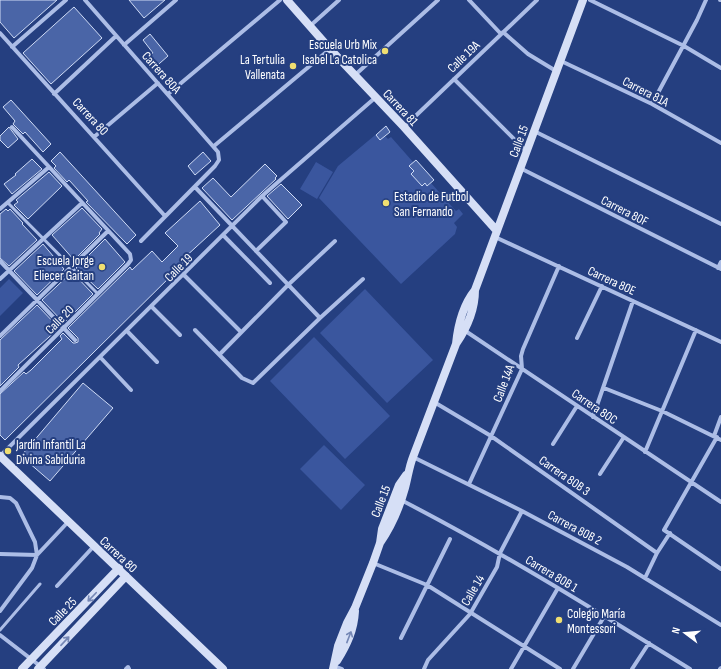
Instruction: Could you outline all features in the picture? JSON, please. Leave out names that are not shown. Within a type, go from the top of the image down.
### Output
[{"type":"street","points":[[12,47],[66,0]]},
{"type":"street","name":"Carrera 80A","points":[[85,0],[218,152],[219,160],[195,187]]},
{"type":"street","points":[[124,45],[176,0]]},
{"type":"street","points":[[168,94],[280,0]]},
{"type":"street","name":"Carrera 81","points":[[287,0],[330,49],[404,127],[496,234]]},
{"type":"street","points":[[310,26],[339,0]]},
{"type":"street","points":[[354,75],[438,0]]},
{"type":"street","points":[[470,0],[502,33],[528,54],[556,71]]},
{"type":"street","name":"Calle 19A","points":[[404,127],[537,0]]},
{"type":"street","name":"Calle 15","points":[[380,543],[388,532],[405,488],[408,471],[413,457],[461,329],[475,302],[475,290],[583,0]]},
{"type":"street","points":[[590,0],[684,46],[721,68]]},
{"type":"street","points":[[652,104],[684,46],[706,0]]},
{"type":"street","name":"Carrera 80","points":[[0,33],[165,216]]},
{"type":"street","points":[[54,94],[116,36]]},
{"type":"street","points":[[214,146],[330,49]]},
{"type":"street","name":"Carrera 81A","points":[[560,61],[652,104],[721,143]]},
{"type":"street","points":[[454,79],[526,152]]},
{"type":"street","points":[[94,137],[158,83]]},
{"type":"street","name":"Calle 19","points":[[0,456],[152,307],[262,196],[376,97]]},
{"type":"street","points":[[0,336],[70,266],[108,231],[12,127]]},
{"type":"street","points":[[534,131],[721,224]]},
{"type":"street","points":[[0,209],[49,167]]},
{"type":"street","name":"Carrera 80F","points":[[520,168],[720,268]]},
{"type":"street","points":[[142,241],[195,187],[320,318]]},
{"type":"street","points":[[256,251],[286,222],[262,196]]},
{"type":"street","points":[[0,279],[82,203]]},
{"type":"street","name":"Calle 20","points":[[0,391],[131,260],[130,254],[108,231]]},
{"type":"street","name":"Carrera 80E","points":[[496,234],[559,266],[721,342]]},
{"type":"street","points":[[223,235],[270,283]]},
{"type":"street","points":[[220,354],[288,285],[335,241]]},
{"type":"street","points":[[0,261],[75,340]]},
{"type":"street","points":[[720,268],[721,262]]},
{"type":"street","name":"Calle 14A","points":[[469,484],[522,369],[521,356],[523,349],[559,266]]},
{"type":"street","points":[[184,275],[241,332]]},
{"type":"street","points":[[195,330],[242,378],[253,383],[320,318],[363,279]]},
{"type":"street","points":[[578,338],[602,286]]},
{"type":"street","points":[[593,417],[633,301]]},
{"type":"street","points":[[152,307],[180,335]]},
{"type":"street","name":"Carrera 80C","points":[[461,329],[721,502]]},
{"type":"street","points":[[645,452],[696,330]]},
{"type":"street","points":[[127,331],[157,362]]},
{"type":"street","points":[[100,357],[131,390]]},
{"type":"street","points":[[604,388],[662,411],[717,438]]},
{"type":"street","name":"Carrera 80B 3","points":[[434,402],[491,436],[657,553]]},
{"type":"street","points":[[553,444],[578,406]]},
{"type":"street","points":[[721,417],[717,438],[664,530],[721,569]]},
{"type":"street","points":[[600,474],[624,437]]},
{"type":"street","name":"Carrera 80","points":[[0,456],[223,669]]},
{"type":"street","name":"Carrera 80B 2","points":[[413,457],[522,511],[645,578],[721,625]]},
{"type":"street","name":"Calle 15","points":[[336,667],[354,625],[355,608],[380,543],[382,529],[399,485],[408,471]]},
{"type":"street","points":[[0,497],[10,498],[16,503],[35,542],[37,555]]},
{"type":"street","name":"Carrera 80B 1","points":[[400,500],[452,526],[605,615],[689,669]]},
{"type":"street","name":"Calle 14","points":[[424,669],[428,660],[470,614],[497,567],[500,554],[522,511]]},
{"type":"street","points":[[0,611],[32,568],[37,555],[68,522]]},
{"type":"street","points":[[645,578],[657,553],[670,533]]},
{"type":"street","points":[[401,638],[450,539]]},
{"type":"street","points":[[57,586],[94,546]]},
{"type":"street","points":[[0,554],[37,555]]},
{"type":"street","points":[[373,563],[427,585],[470,614],[560,669]]},
{"type":"street","name":"Calle 25","points":[[22,669],[118,568]]},
{"type":"street","name":"Calle 25","points":[[41,668],[126,576]]},
{"type":"street","points":[[511,669],[558,588]]},
{"type":"street","points":[[573,669],[605,615]]},
{"type":"street","points":[[0,635],[32,659],[41,668]]},
{"type":"street","points":[[632,669],[649,643]]},
{"type":"street","points":[[126,669],[128,667],[129,669]]},
{"type":"lane","points":[[8,203],[98,294]]},
{"type":"lane","points":[[0,630],[40,584]]},
{"type":"shaded area","name":"Estadio de Futbol San Fernando","points":[[386,126],[390,132],[385,136],[388,139],[391,137],[413,162],[416,160],[434,180],[431,183],[456,211],[459,209],[463,214],[454,223],[457,227],[455,234],[401,284],[319,198],[338,166]]},
{"type":"shaded area","points":[[316,162],[333,172],[317,199],[300,189]]},
{"type":"shaded area","points":[[9,279],[23,293],[0,316],[0,288]]},
{"type":"shaded area","points":[[365,289],[433,360],[387,403],[320,333]]},
{"type":"shaded area","points":[[314,337],[390,416],[345,459],[270,381]]},
{"type":"shaded area","points":[[324,445],[365,485],[341,510],[300,469]]},
{"type":"building","points":[[0,0],[57,0],[14,38],[0,22]]},
{"type":"building","points":[[129,0],[165,0],[144,18]]},
{"type":"building","points":[[74,7],[102,38],[51,84],[23,53]]},
{"type":"building","points":[[150,34],[168,56],[152,70],[144,60],[153,53],[143,40]]},
{"type":"building","points":[[11,100],[51,144],[43,152],[25,132],[23,134],[13,124],[15,121],[3,107]]},
{"type":"building","points":[[386,126],[390,132],[380,140],[376,135]]},
{"type":"building","points":[[9,127],[18,139],[8,148],[0,140],[0,136]]},
{"type":"building","points":[[60,152],[136,235],[127,244],[86,202],[88,201],[69,180],[67,182],[54,168],[56,166],[51,161]]},
{"type":"building","points":[[203,152],[211,161],[195,175],[188,166]]},
{"type":"building","points":[[32,159],[42,169],[12,194],[4,184],[16,175],[15,174]]},
{"type":"building","points":[[416,160],[434,180],[427,186],[425,183],[422,186],[411,174],[414,171],[409,166]]},
{"type":"building","points":[[265,164],[277,176],[275,178],[276,179],[232,220],[202,188],[213,178],[231,197]]},
{"type":"building","points":[[49,172],[62,186],[28,219],[14,205],[18,202],[16,200]]},
{"type":"building","points":[[281,184],[302,205],[288,219],[267,196]]},
{"type":"building","points":[[200,201],[220,225],[183,259],[185,261],[178,267],[179,268],[5,440],[0,435],[0,394],[24,372],[26,374],[31,370],[62,339],[60,336],[63,333],[73,343],[78,342],[78,338],[68,328],[130,267],[132,270],[152,251],[162,262],[178,246],[165,233]]},
{"type":"building","points":[[82,208],[102,229],[99,233],[100,234],[74,260],[52,235]]},
{"type":"building","points":[[6,209],[8,211],[10,209],[37,240],[9,266],[0,258],[0,214]]},
{"type":"building","points":[[105,239],[125,262],[98,289],[76,268]]},
{"type":"building","points":[[43,244],[64,269],[37,295],[14,271]]},
{"type":"building","points":[[72,272],[93,294],[64,323],[42,300]]},
{"type":"building","points":[[37,305],[59,328],[18,365],[19,367],[0,386],[0,340]]},
{"type":"building","points":[[83,383],[113,408],[50,481],[21,456]]},
{"type":"place","name":"Escuela Urb Mix Isabel La Catolica","points":[[385,51]]},
{"type":"place","name":"La Tertulia Vallenata","points":[[293,66]]},
{"type":"place","name":"Estadio de Futbol San Fernando","points":[[386,203]]},
{"type":"place","name":"Escuela Jorge Eliecer Gaitan","points":[[102,267]]},
{"type":"place","name":"Jardín Infantil La Divina Sabiduria","points":[[8,451]]},
{"type":"place","name":"Colegio María Montessori","points":[[559,620]]}]
